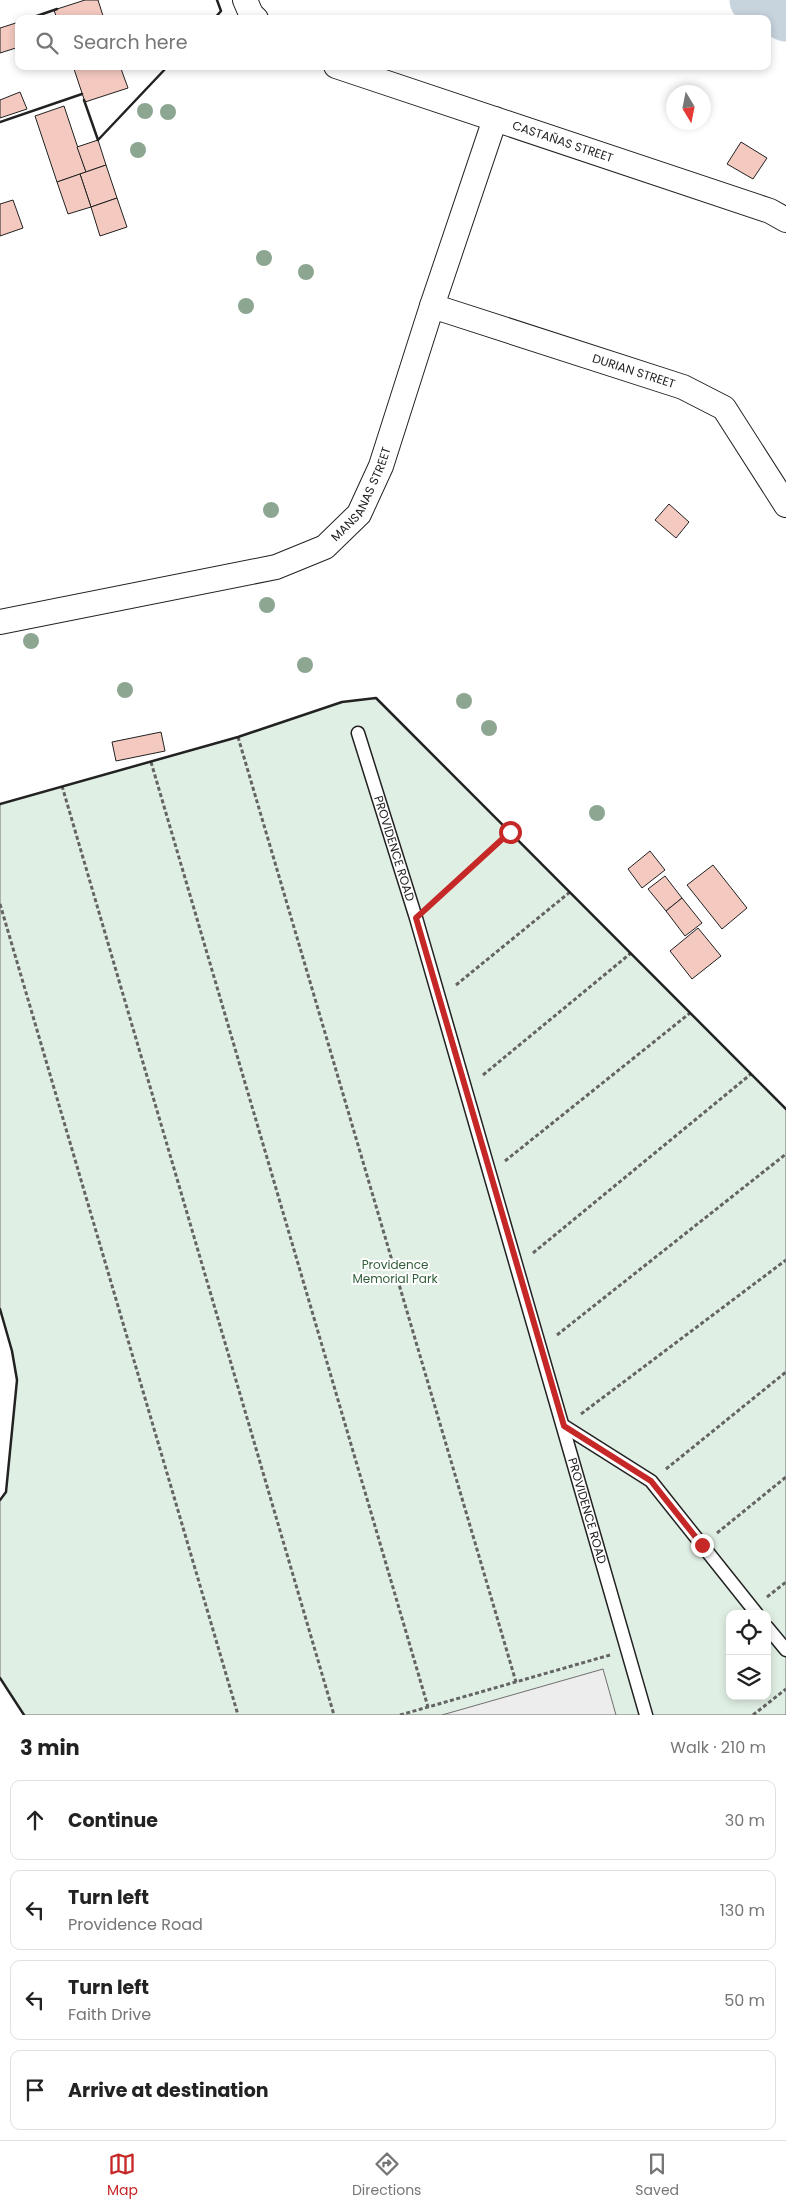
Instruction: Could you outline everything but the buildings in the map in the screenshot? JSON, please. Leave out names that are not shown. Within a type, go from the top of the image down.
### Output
[{"type":"street","points":[[245,0],[252,15]]},
{"type":"street","name":"CASTAÑAS STREET","points":[[348,70],[770,211],[786,220]]},
{"type":"street","name":"MANSANAS STREET","points":[[0,622],[276,567],[326,548],[359,514],[381,466],[495,119]]},
{"type":"street","name":"DURIAN STREET","points":[[432,306],[683,387],[724,408],[786,505]]},
{"type":"lane","name":"PROVIDENCE ROAD","points":[[358,733],[440,999],[646,1715]]},
{"type":"lane","points":[[564,1426],[651,1481],[754,1610]]},
{"type":"lane","points":[[771,1632],[786,1650]]},
{"type":"path","points":[[238,737],[516,1682]]},
{"type":"path","points":[[150,762],[428,1707]]},
{"type":"path","points":[[62,786],[334,1715]]},
{"type":"path","points":[[416,918],[510,832]]},
{"type":"path","points":[[440,999],[570,892]]},
{"type":"path","points":[[0,904],[238,1715]]},
{"type":"path","points":[[466,1089],[631,953]]},
{"type":"path","points":[[490,1173],[690,1012]]},
{"type":"path","points":[[517,1266],[751,1074]]},
{"type":"path","points":[[541,1348],[786,1154]]},
{"type":"path","points":[[564,1426],[786,1260]]},
{"type":"path","points":[[651,1481],[786,1372]]},
{"type":"path","points":[[702,1545],[786,1477]]},
{"type":"path","points":[[400,1715],[627,1650]]},
{"type":"path","points":[[753,1715],[786,1689]]},
{"type":"green space","name":"Providence Memorial Park","points":[[376,698],[786,1109],[786,1715],[24,1715],[0,1678],[0,1500],[6,1492],[17,1380],[12,1351],[0,1309],[0,804],[238,737],[342,702]]},
{"type":"shaded area","points":[[603,1669],[616,1715],[442,1715]]},
{"type":"waterway","points":[[754,0],[786,17]]},
{"type":"wall","points":[[217,0],[221,11],[218,15]]},
{"type":"wall","points":[[40,15],[57,9]]},
{"type":"wall","points":[[84,100],[98,140],[164,70]]},
{"type":"wall","points":[[0,122],[82,94]]},
{"type":"wall","points":[[0,804],[238,737],[342,702],[376,698],[786,1109]]},
{"type":"wall","points":[[0,1309],[12,1351],[17,1380],[6,1492],[0,1500]]},
{"type":"wall","points":[[0,1678],[24,1715]]},
{"type":"route","points":[[510,832],[416,918],[564,1426],[651,1481],[702,1545]]}]
